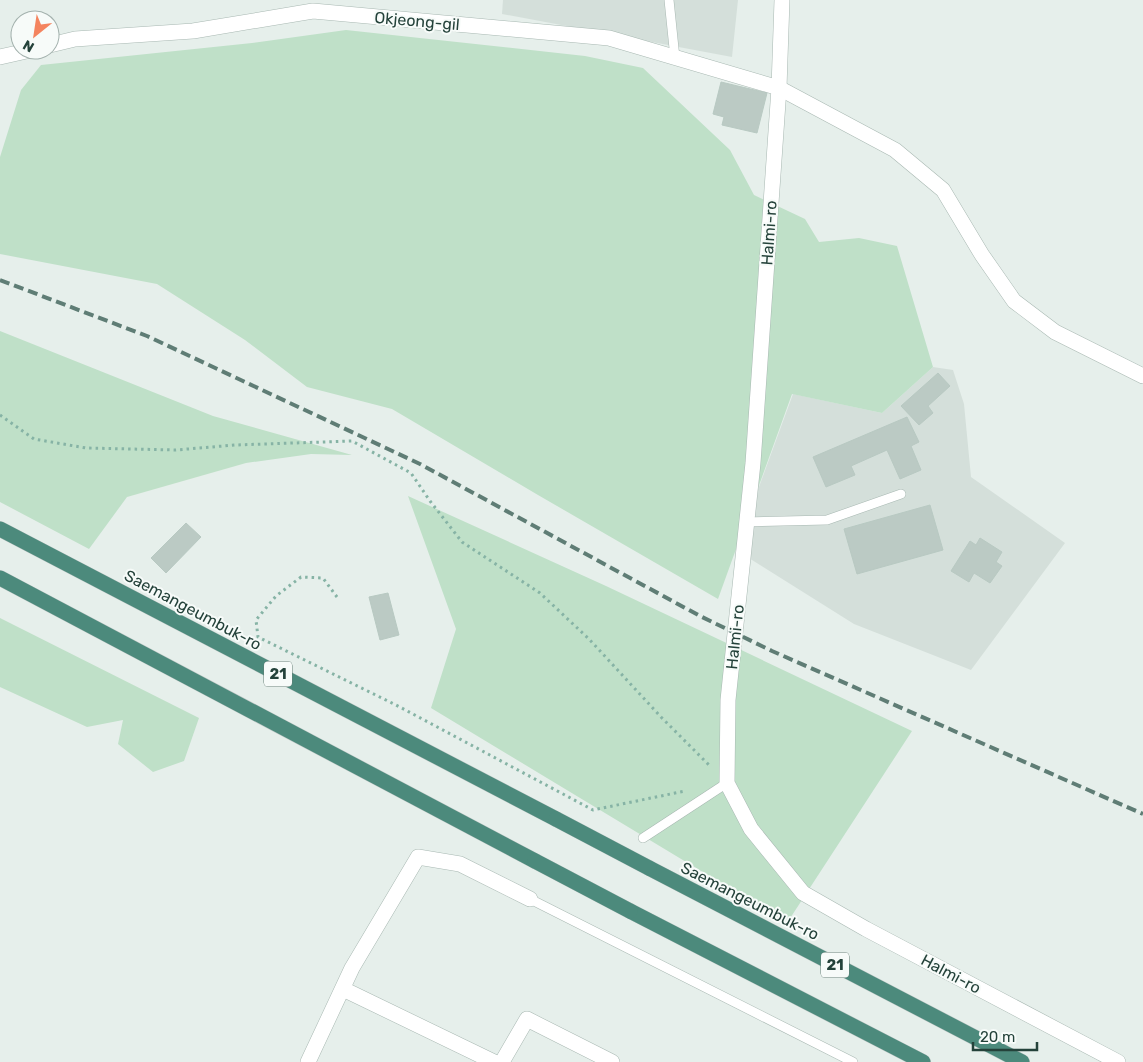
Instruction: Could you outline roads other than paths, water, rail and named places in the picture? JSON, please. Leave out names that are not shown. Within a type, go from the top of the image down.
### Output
[{"type":"highway","name":"Saemangeumbuk-ro","points":[[0,529],[1022,1062]]},
{"type":"highway","points":[[0,578],[630,911],[923,1062]]},
{"type":"street","name":"Halmi-ro","points":[[782,0],[779,88],[753,463],[728,700],[727,783],[751,829],[803,893],[866,929],[1118,1062]]},
{"type":"street","name":"Okjeong-gil","points":[[60,43],[75,39],[193,31],[313,11],[608,38],[779,88],[895,150],[943,190],[982,255],[1014,301],[1055,332],[1143,376]]},
{"type":"street","points":[[308,1062],[352,968],[418,857],[460,864],[530,899]]},
{"type":"street","points":[[343,989],[494,1062]]},
{"type":"street","points":[[502,1062],[527,1019],[612,1062]]},
{"type":"lane","points":[[669,0],[675,58]]},
{"type":"lane","points":[[746,522],[827,520],[901,494]]},
{"type":"lane","points":[[643,838],[727,783]]},
{"type":"lane","points":[[530,899],[853,1062]]},
{"type":"railway","points":[[0,280],[147,336],[420,464],[700,616],[772,651],[1143,814]]}]
